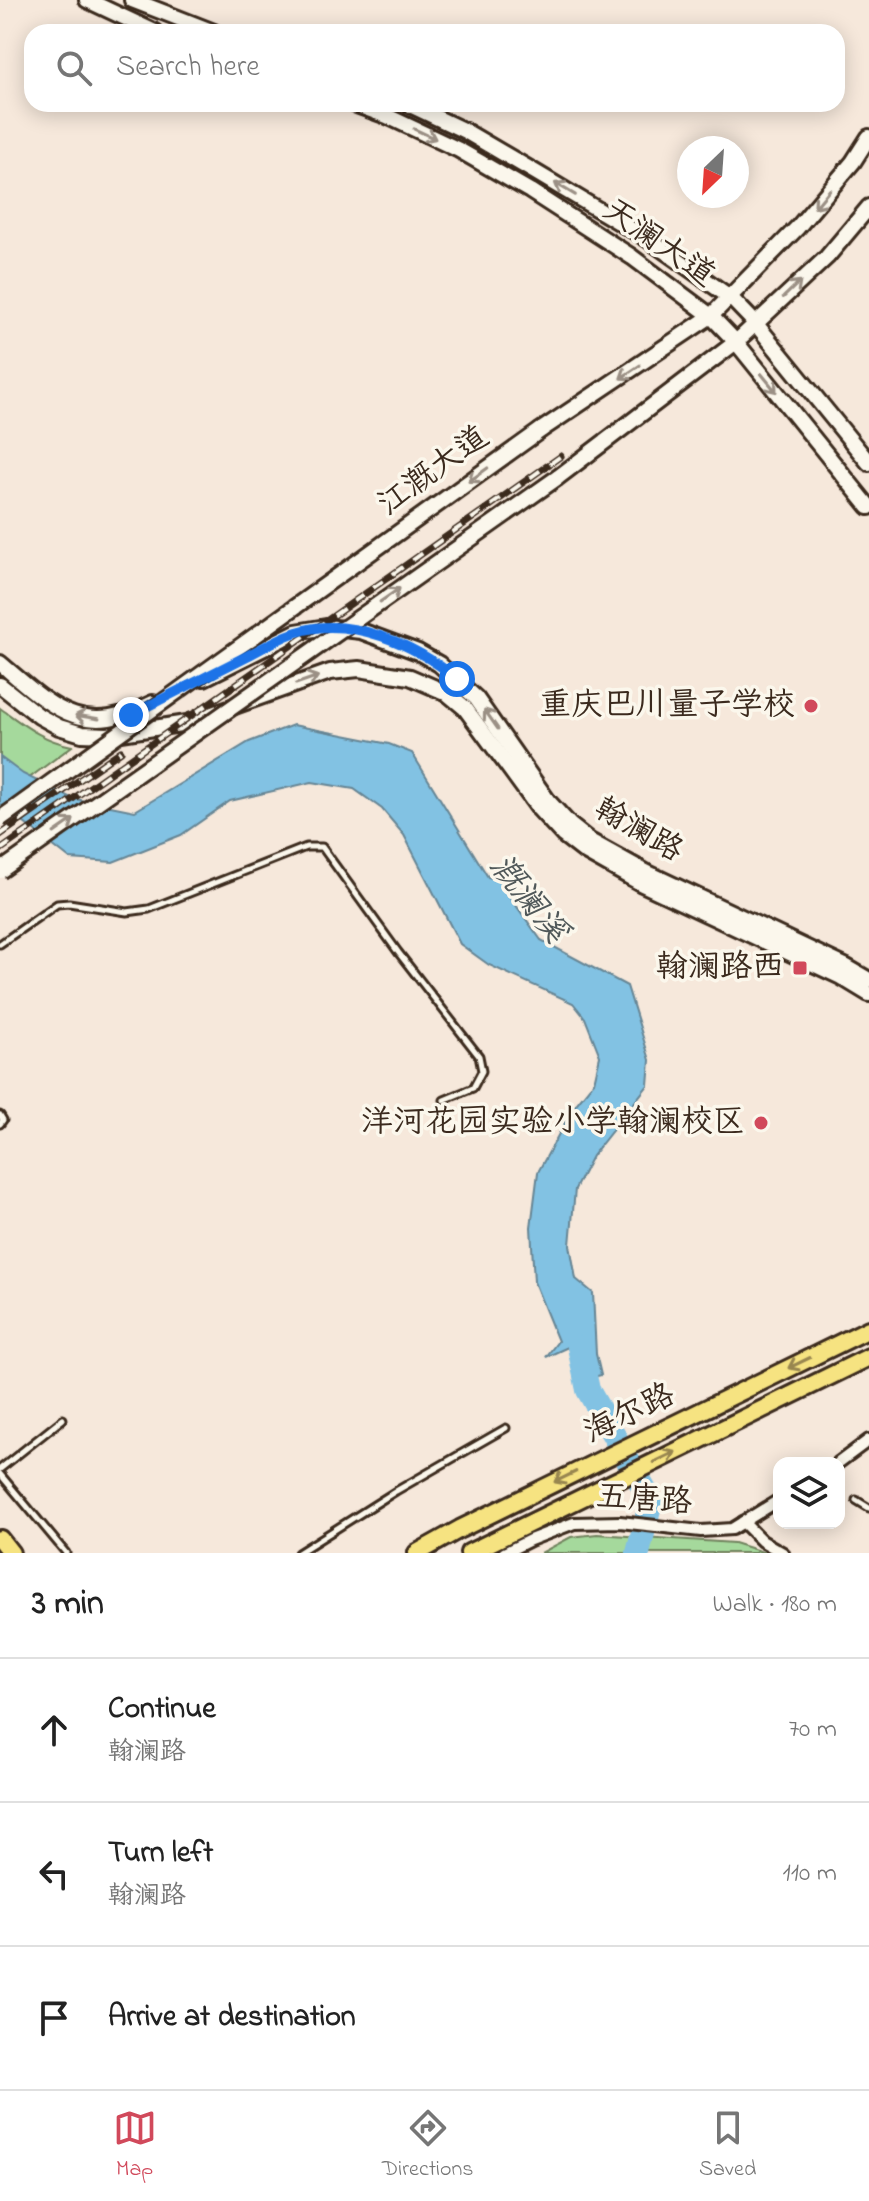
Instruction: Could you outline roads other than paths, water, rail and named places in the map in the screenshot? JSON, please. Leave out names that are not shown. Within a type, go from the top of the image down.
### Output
[{"type":"main road","name":"海尔路","points":[[417,1553],[474,1522],[869,1329]]},
{"type":"main road","name":"海尔路","points":[[469,1553],[869,1357]]},
{"type":"main road","points":[[0,1539],[11,1553]]},
{"type":"street","points":[[87,0],[138,24]]},
{"type":"street","points":[[132,0],[194,24]]},
{"type":"street","name":"天澜大道","points":[[376,112],[459,150],[530,191],[632,257],[711,316],[736,342],[869,507]]},
{"type":"street","name":"天澜大道","points":[[425,112],[465,131],[649,240],[731,298],[756,324],[869,463]]},
{"type":"street","name":"江溉大道","points":[[0,819],[541,430],[711,316],[798,227],[853,162],[869,137]]},
{"type":"street","points":[[0,871],[557,478],[736,342],[827,257],[869,207]]},
{"type":"street","name":"翰澜路","points":[[0,663],[47,702],[65,712],[84,719],[108,720],[131,715],[296,632],[326,627],[361,631],[391,641],[439,664],[476,698],[548,801],[590,841],[869,980]]},
{"type":"street","name":"翰澜路","points":[[0,685],[39,716],[59,727],[82,734],[108,735],[187,723],[330,672],[359,669],[410,677],[447,693],[465,708],[539,809],[563,835],[585,852],[642,884],[841,977],[869,994]]},
{"type":"street","points":[[845,1458],[869,1440]]},
{"type":"street","name":"五唐路","points":[[504,1553],[574,1523],[620,1522],[701,1531],[732,1529],[773,1504]]},
{"type":"street","points":[[743,1522],[762,1541],[783,1553]]},
{"type":"lane","points":[[0,944],[57,904],[127,912],[149,909],[306,847],[322,847],[479,1056],[482,1071],[473,1088],[444,1100]]},
{"type":"lane","points":[[0,1115],[3,1120],[0,1124]]},
{"type":"lane","points":[[63,1419],[0,1472],[66,1553]]},
{"type":"lane","points":[[298,1553],[396,1491],[506,1428]]},
{"type":"lane","points":[[856,1500],[869,1508]]},
{"type":"water","points":[[293,725],[389,744],[412,753],[488,877],[497,879],[541,940],[627,986],[650,1060],[648,1085],[592,1156],[575,1189],[570,1245],[576,1279],[593,1293],[596,1354],[601,1375],[578,1381],[568,1347],[546,1357],[558,1341],[534,1282],[531,1227],[538,1172],[573,1108],[594,1082],[600,1056],[585,1018],[573,1003],[489,965],[460,944],[404,835],[382,809],[354,789],[312,782],[230,801],[181,835],[113,862],[70,859],[0,804],[0,757],[23,774],[71,798],[135,811],[249,742]]},
{"type":"waterway","name":"溉澜溪","points":[[579,1347],[588,1390],[651,1501],[638,1553]]},
{"type":"railway","points":[[0,850],[561,456]]},
{"type":"railway","points":[[0,835],[121,751]]},
{"type":"place","name":"重庆巴川量子学校","points":[[811,706]]},
{"type":"place","name":"翰澜路西","points":[[800,968]]},
{"type":"place","name":"洋河花园实验小学翰澜校区","points":[[761,1123]]}]
